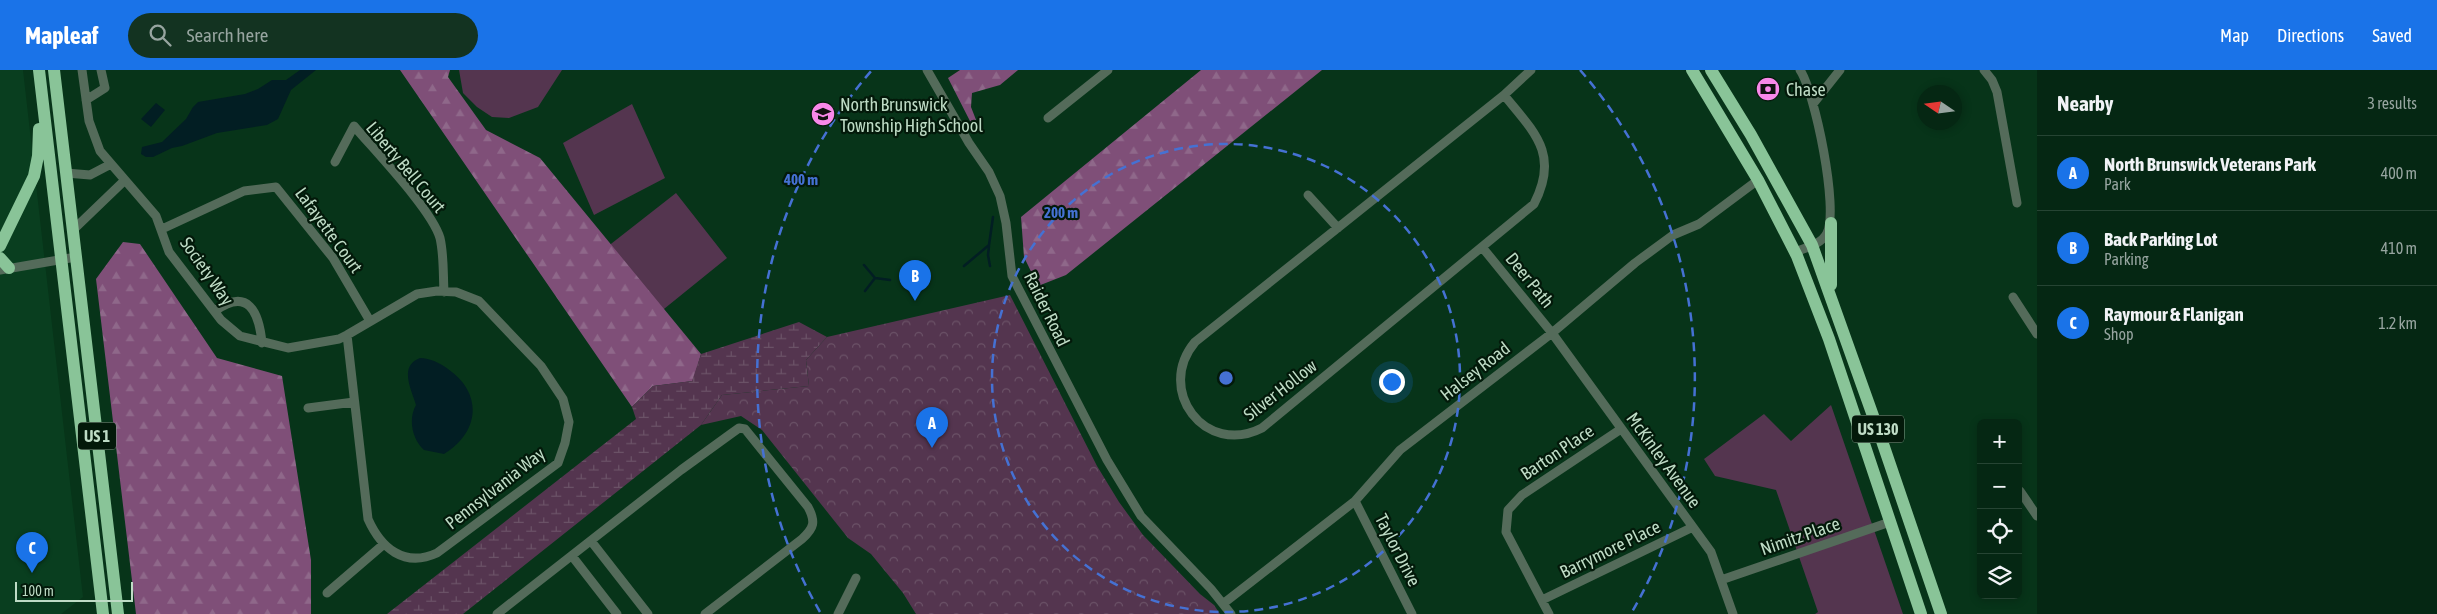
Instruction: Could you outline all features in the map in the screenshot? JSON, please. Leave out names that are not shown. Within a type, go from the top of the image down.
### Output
[{"type":"highway","name":"US 1","points":[[38,70],[103,614]]},
{"type":"highway","name":"US 1","points":[[54,70],[118,614]]},
{"type":"highway","name":"US 130","points":[[1692,70],[1758,180],[1796,254],[1829,339],[1920,614]]},
{"type":"highway","name":"US 130","points":[[1710,70],[1751,135],[1812,245],[1833,300],[1941,614]]},
{"type":"highway","points":[[0,246],[36,171],[39,150],[40,86]]},
{"type":"highway","points":[[1831,223],[1830,270],[1833,300]]},
{"type":"highway","points":[[0,258],[4,269]]},
{"type":"street","name":"Society Way","points":[[83,70],[86,100],[94,138],[110,164],[156,216],[162,228],[169,252],[215,311],[240,336],[288,348],[339,339],[347,334]]},
{"type":"street","points":[[86,100],[105,88],[101,70]]},
{"type":"street","name":"Raider Road","points":[[927,70],[969,143],[989,172],[1000,196],[1006,223],[1012,276],[1126,495],[1141,516],[1224,603],[1231,614]]},
{"type":"street","points":[[1048,118],[1108,70]]},
{"type":"street","name":"Silver Hollow","points":[[1504,95],[1534,132],[1542,150],[1545,171],[1543,186],[1534,204],[1262,428],[1248,435],[1224,436],[1206,427],[1188,406],[1179,386],[1186,353],[1196,342],[1504,95],[1531,70]]},
{"type":"street","points":[[1796,254],[1825,236],[1831,223],[1830,191],[1813,104],[1800,70]]},
{"type":"street","points":[[1813,104],[1840,70]]},
{"type":"street","points":[[1984,70],[1992,80],[1997,92],[2017,202]]},
{"type":"street","name":"Liberty Bell Court","points":[[335,162],[354,126],[422,208],[436,229],[442,250],[444,292]]},
{"type":"street","points":[[66,173],[90,175],[110,164]]},
{"type":"street","points":[[73,230],[125,180]]},
{"type":"street","name":"Halsey Road","points":[[1224,603],[1355,501],[1400,450],[1552,333],[1673,234],[1699,224],[1758,180]]},
{"type":"street","name":"Lafayette Court","points":[[162,228],[244,191],[276,187],[333,258],[370,321]]},
{"type":"street","points":[[1308,195],[1338,228]]},
{"type":"street","name":"Deer Path","points":[[1482,247],[1552,333]]},
{"type":"street","points":[[4,269],[76,257]]},
{"type":"street","name":"Pennsylvania Way","points":[[444,292],[456,292],[479,301],[541,366],[562,399],[568,422],[565,443],[558,463],[437,553],[423,559],[409,558],[384,544],[375,534],[366,511],[347,334],[416,294],[444,292]]},
{"type":"street","points":[[2013,297],[2037,334]]},
{"type":"street","points":[[215,311],[227,302],[242,302],[252,306],[260,321],[262,343]]},
{"type":"street","name":"McKinley Avenue","points":[[1552,333],[1710,552],[1733,614]]},
{"type":"street","points":[[308,408],[354,402]]},
{"type":"street","points":[[497,614],[681,470],[739,428],[745,429],[756,439],[808,507],[814,517],[813,526],[802,539],[705,614]]},
{"type":"street","name":"Barton Place","points":[[1542,600],[1506,532],[1508,510],[1522,495],[1621,429]]},
{"type":"street","points":[[2022,494],[2037,516]]},
{"type":"street","name":"Taylor Drive","points":[[1355,501],[1412,614]]},
{"type":"street","name":"Nimitz Place","points":[[1720,580],[1890,522]]},
{"type":"street","name":"Barrymore Place","points":[[1542,600],[1693,527]]},
{"type":"street","points":[[591,541],[648,614]]},
{"type":"street","points":[[327,593],[384,544]]},
{"type":"street","points":[[572,556],[617,614]]},
{"type":"street","points":[[838,614],[856,578]]},
{"type":"street","points":[[1542,600],[1549,614]]},
{"type":"shaded area","points":[[0,70],[23,70],[83,597],[61,614],[0,614]]},
{"type":"green space","points":[[400,70],[450,70],[448,77],[486,130],[540,158],[701,354],[693,381],[653,386],[632,407]]},
{"type":"green space","points":[[459,70],[562,70],[538,107],[509,118],[492,117],[477,107],[463,93]]},
{"type":"green space","points":[[960,70],[1018,70],[1000,85],[972,93],[971,107],[980,130],[972,125],[948,78]]},
{"type":"green space","points":[[1201,70],[1322,70],[1066,275],[1038,286],[1024,257],[1021,217]]},
{"type":"green space","points":[[632,104],[665,178],[594,215],[563,143]]},
{"type":"green space","points":[[676,193],[727,258],[659,313],[607,247]]},
{"type":"green space","points":[[123,242],[140,244],[217,358],[282,376],[311,560],[311,614],[136,614],[96,279]]},
{"type":"green space","points":[[1010,295],[1097,466],[1119,502],[1143,535],[1200,594],[1214,605],[1220,614],[916,614],[903,593],[871,554],[848,538],[762,430],[741,416],[701,425],[722,395],[809,386],[806,360],[827,337]]},
{"type":"green space","points":[[799,322],[827,337],[806,360],[809,386],[722,395],[701,425],[463,614],[387,614],[636,419],[632,407],[653,386],[692,381],[701,354]]},
{"type":"green space","points":[[1831,405],[1903,614],[1815,614],[1818,612],[1776,490],[1715,476],[1704,459],[1764,414],[1791,441]]},
{"type":"water","points":[[300,70],[316,70],[291,90],[278,119],[267,125],[217,133],[172,148],[153,157],[146,157],[141,154],[142,147],[162,142],[186,119],[198,102],[245,94],[258,89],[272,80],[286,80]]},
{"type":"water","points":[[156,103],[165,110],[151,127],[141,119]]},
{"type":"water","points":[[420,358],[435,361],[448,369],[467,389],[472,401],[473,412],[465,435],[444,454],[424,450],[412,429],[412,416],[416,405],[408,373],[413,362]]},
{"type":"waterway","points":[[964,266],[989,245],[993,217]]},
{"type":"waterway","points":[[989,246],[990,266]]},
{"type":"waterway","points":[[864,265],[875,278],[890,280]]},
{"type":"waterway","points":[[865,291],[875,278]]},
{"type":"place","name":"Chase","points":[[1768,89]]},
{"type":"place","name":"North Brunswick Township High School","points":[[823,114]]},
{"type":"place","name":"Back Parking Lot","points":[[915,301]]},
{"type":"place","name":"North Brunswick Veterans Park","points":[[932,448]]},
{"type":"place","name":"Raymour & Flanigan","points":[[32,573]]}]
